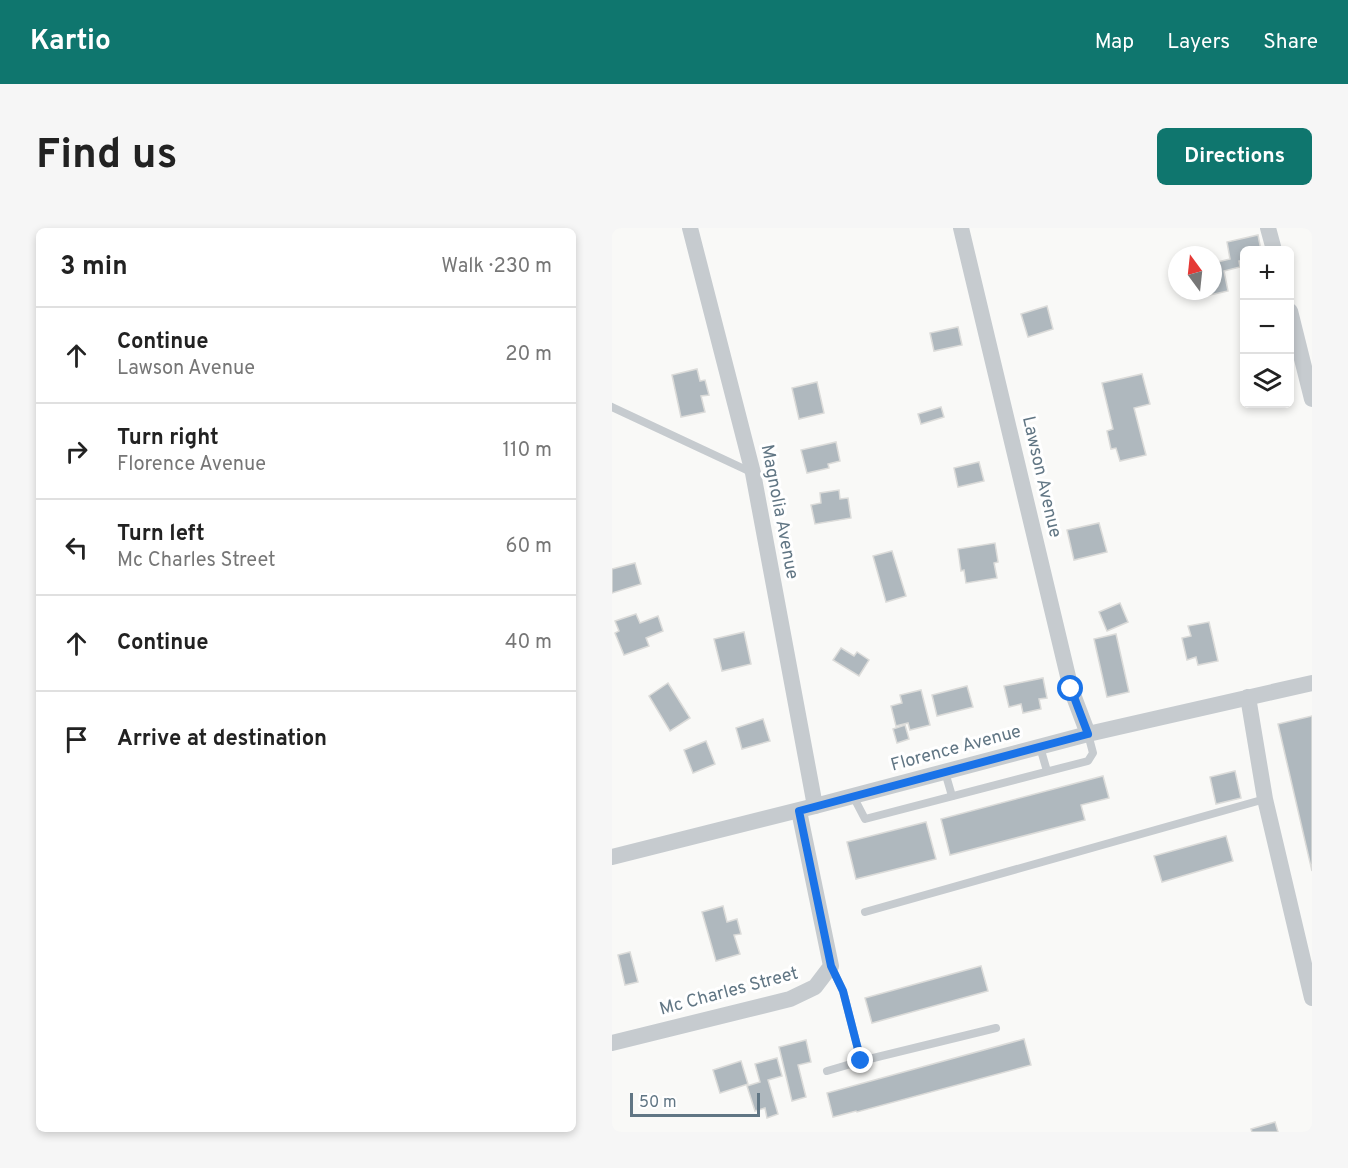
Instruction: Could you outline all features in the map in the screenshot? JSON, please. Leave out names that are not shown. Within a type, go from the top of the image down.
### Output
[{"type":"street","name":"Magnolia Avenue","points":[[690,228],[753,473],[816,806]]},
{"type":"street","name":"Lawson Avenue","points":[[961,228],[1071,689],[1088,734]]},
{"type":"street","points":[[1268,228],[1273,246]]},
{"type":"street","points":[[1294,327],[1312,399]]},
{"type":"street","name":"Florence Avenue","points":[[612,857],[799,811],[1088,734],[1312,683]]},
{"type":"street","points":[[1248,697],[1265,800],[1312,998]]},
{"type":"street","points":[[799,811],[831,966]]},
{"type":"street","name":"Mc Charles Street","points":[[612,1043],[790,999],[815,987],[831,966]]},
{"type":"lane","points":[[612,407],[753,473]]},
{"type":"lane","points":[[853,796],[865,819],[1088,761],[1093,753],[1088,734]]},
{"type":"lane","points":[[1040,747],[1047,771]]},
{"type":"lane","points":[[945,772],[952,796]]},
{"type":"lane","points":[[866,912],[1265,800]]},
{"type":"lane","points":[[831,966],[843,991],[861,1061]]},
{"type":"lane","points":[[827,1071],[996,1028]]},
{"type":"building","points":[[1258,235],[1260,246],[1240,246],[1240,267],[1224,271],[1228,291],[1222,292],[1222,261],[1230,259],[1227,242]]},
{"type":"building","points":[[1047,306],[1053,329],[1028,337],[1021,314]]},
{"type":"building","points":[[958,327],[962,345],[934,351],[930,333]]},
{"type":"building","points":[[697,369],[700,381],[705,380],[709,395],[701,396],[705,412],[681,417],[672,375]]},
{"type":"building","points":[[1142,374],[1150,404],[1134,408],[1146,455],[1120,461],[1116,448],[1111,449],[1107,431],[1113,429],[1102,383]]},
{"type":"building","points":[[817,382],[824,413],[799,419],[792,388]]},
{"type":"building","points":[[941,407],[944,417],[921,424],[918,414]]},
{"type":"building","points":[[836,442],[840,461],[828,464],[829,468],[807,473],[801,450]]},
{"type":"building","points":[[979,462],[984,481],[958,487],[954,468]]},
{"type":"building","points":[[839,490],[840,499],[848,498],[851,518],[815,524],[811,505],[821,503],[820,493]]},
{"type":"building","points":[[1099,523],[1107,552],[1074,560],[1067,530]]},
{"type":"building","points":[[995,543],[998,562],[994,563],[997,578],[966,583],[964,570],[961,571],[958,549]]},
{"type":"building","points":[[892,551],[906,596],[886,602],[873,556]]},
{"type":"building","points":[[635,563],[641,584],[612,593],[612,569]]},
{"type":"building","points":[[1120,603],[1128,622],[1107,631],[1099,612]]},
{"type":"building","points":[[636,614],[640,623],[658,616],[663,631],[646,638],[649,646],[624,655],[615,633],[619,631],[615,621]]},
{"type":"building","points":[[1209,622],[1218,661],[1198,665],[1196,657],[1187,660],[1182,638],[1191,636],[1188,626]]},
{"type":"building","points":[[744,632],[751,664],[722,671],[714,639]]},
{"type":"building","points":[[1116,634],[1129,692],[1107,697],[1094,639]]},
{"type":"building","points":[[841,648],[854,656],[857,652],[869,660],[859,676],[833,660]]},
{"type":"building","points":[[1043,678],[1047,698],[1039,699],[1041,709],[1023,713],[1021,704],[1009,707],[1004,686]]},
{"type":"building","points":[[668,683],[690,718],[670,731],[649,696]]},
{"type":"building","points":[[967,686],[973,707],[937,716],[932,695]]},
{"type":"building","points":[[921,690],[930,725],[910,730],[908,723],[896,726],[891,706],[902,703],[900,695]]},
{"type":"building","points":[[1312,716],[1312,871],[1278,724]]},
{"type":"building","points":[[763,719],[770,741],[742,749],[736,728]]},
{"type":"building","points":[[905,725],[909,739],[897,743],[893,729]]},
{"type":"building","points":[[706,741],[715,764],[693,773],[684,750]]},
{"type":"building","points":[[1235,771],[1241,798],[1216,804],[1210,777]]},
{"type":"building","points":[[1103,776],[1109,798],[1081,805],[1085,820],[950,855],[941,819]]},
{"type":"building","points":[[926,822],[936,859],[856,879],[847,842]]},
{"type":"building","points":[[1226,836],[1233,861],[1162,882],[1154,856]]},
{"type":"building","points":[[723,906],[727,922],[737,919],[741,934],[734,935],[740,954],[716,961],[702,912]]},
{"type":"building","points":[[630,952],[638,982],[625,985],[618,955]]},
{"type":"building","points":[[981,966],[988,991],[872,1023],[865,998]]},
{"type":"building","points":[[1024,1039],[1031,1065],[833,1117],[827,1093]]},
{"type":"building","points":[[806,1040],[811,1062],[798,1065],[806,1097],[792,1101],[779,1047]]},
{"type":"building","points":[[777,1058],[782,1076],[768,1080],[778,1114],[767,1118],[765,1108],[755,1111],[747,1086],[760,1082],[755,1064]]},
{"type":"building","points":[[741,1061],[748,1084],[720,1093],[713,1070]]},
{"type":"building","points":[[1275,1122],[1278,1132],[1252,1132],[1251,1129]]},
{"type":"route","points":[[861,1061],[843,991],[831,966],[799,811],[1088,734],[1071,689]]}]
